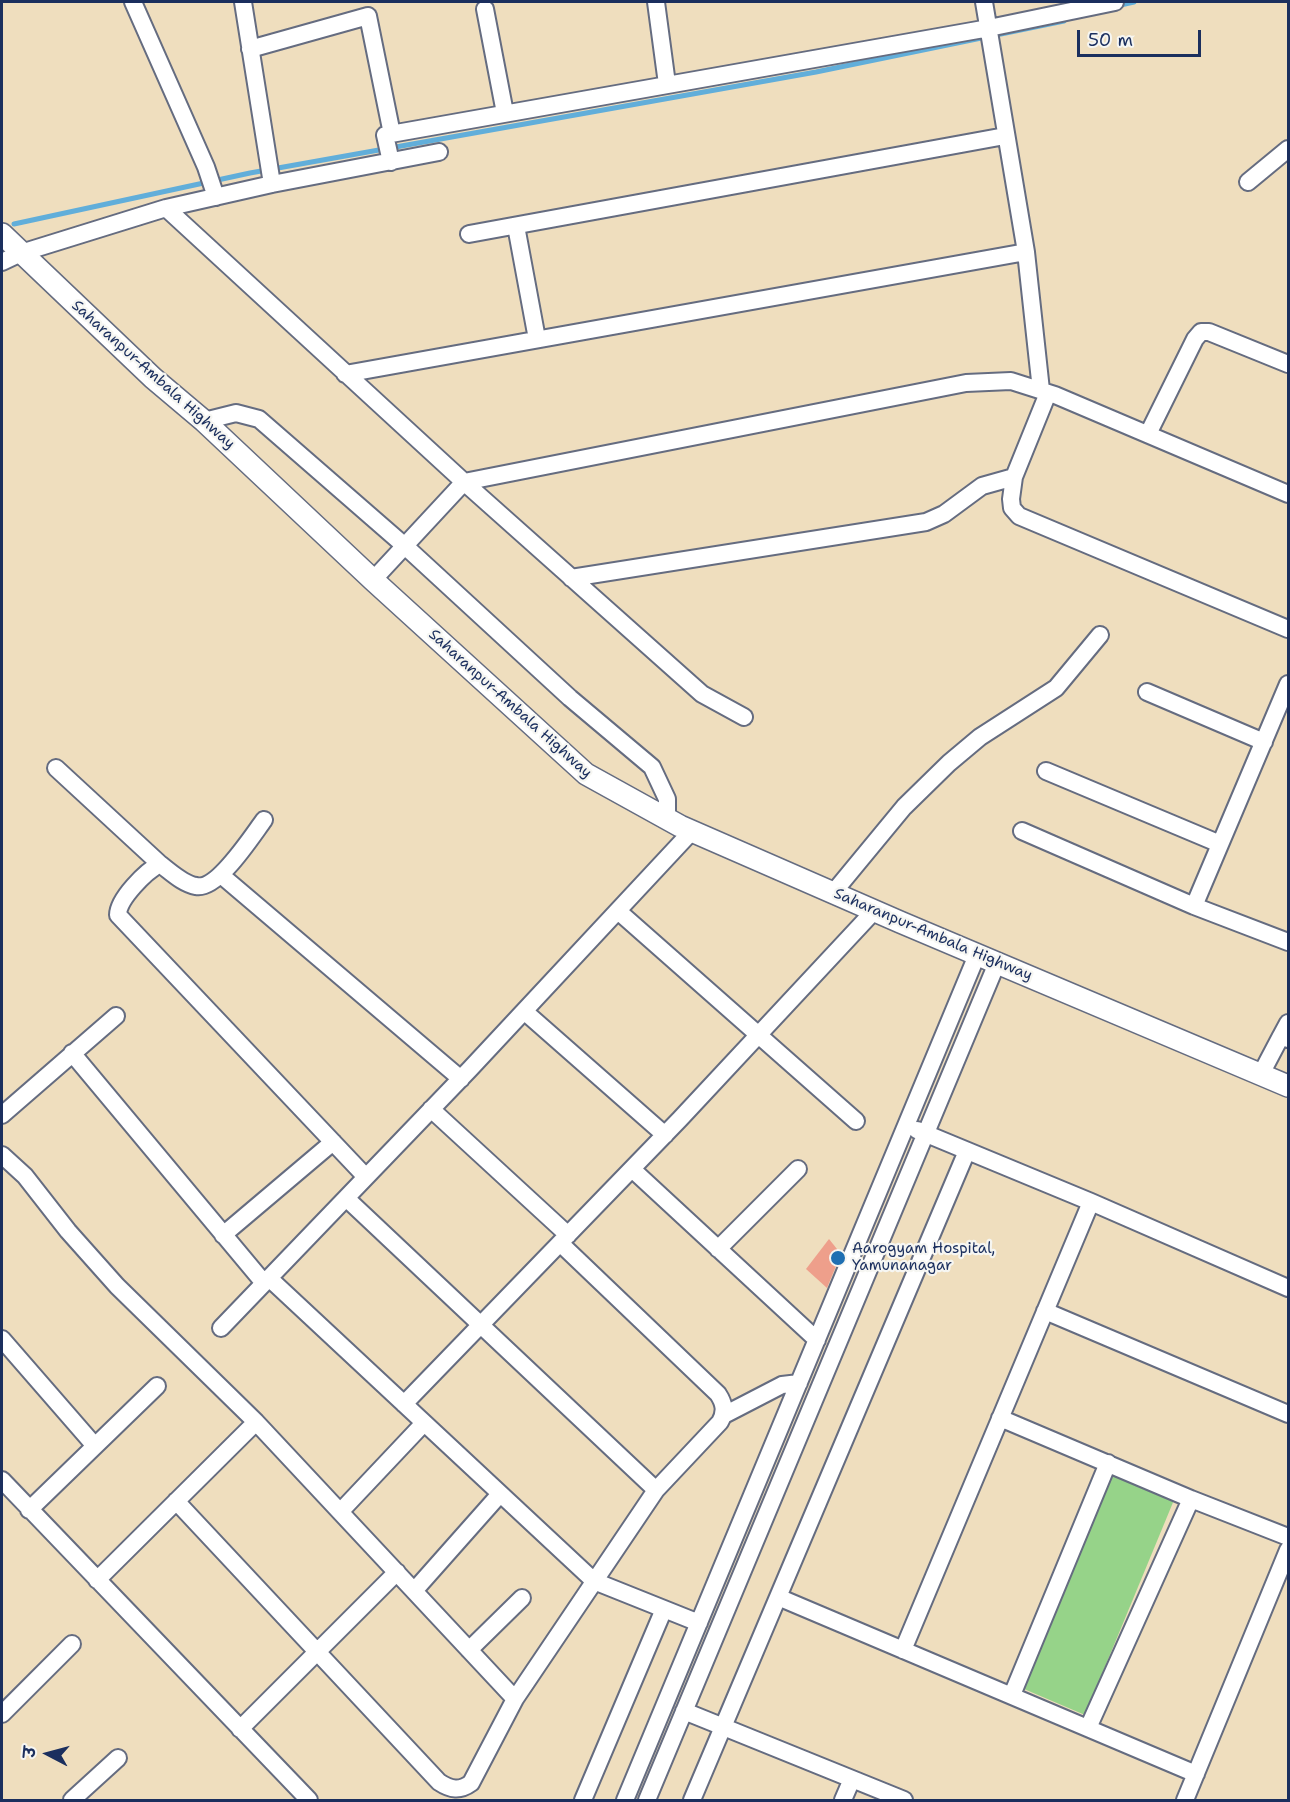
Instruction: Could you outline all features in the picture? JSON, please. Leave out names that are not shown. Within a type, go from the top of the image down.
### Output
[{"type":"main road","name":"Saharanpur-Ambala Highway","points":[[2,234],[153,378],[204,421],[373,580],[586,774],[667,820],[874,911],[1288,1086]]},
{"type":"street","points":[[133,2],[213,187]]},
{"type":"street","points":[[243,2],[271,175]]},
{"type":"street","points":[[656,2],[668,84]]},
{"type":"street","points":[[984,2],[1026,252],[1044,392],[1014,477],[1012,508],[1019,516],[1288,629]]},
{"type":"street","points":[[2,262],[21,253],[166,208],[213,187],[390,148],[505,113],[668,84],[990,36],[1115,2]]},
{"type":"street","points":[[485,9],[505,113]]},
{"type":"street","points":[[250,49],[368,16],[390,148]]},
{"type":"street","points":[[469,234],[1005,136]]},
{"type":"street","points":[[390,148],[439,152]]},
{"type":"street","points":[[1248,183],[1288,149]]},
{"type":"street","points":[[166,208],[464,482],[702,694],[744,717]]},
{"type":"street","points":[[516,226],[537,339]]},
{"type":"street","points":[[345,374],[1026,252]]},
{"type":"street","points":[[1148,434],[1195,339],[1201,332],[1209,332],[1288,364]]},
{"type":"street","points":[[373,580],[464,482],[966,384],[1011,381],[1044,392],[1288,494]]},
{"type":"street","points":[[204,421],[236,413],[259,419],[406,547],[570,698],[652,767],[667,799],[667,820]]},
{"type":"street","points":[[571,578],[926,522],[944,514],[982,486],[1014,477]]},
{"type":"street","points":[[833,893],[904,807],[949,763],[980,737],[1056,688],[1100,635]]},
{"type":"street","points":[[1194,906],[1288,684]]},
{"type":"street","points":[[1147,692],[1264,742]]},
{"type":"street","points":[[56,768],[160,864],[184,882],[198,887],[206,885],[221,875],[264,820]]},
{"type":"street","points":[[1046,771],[1220,844]]},
{"type":"street","points":[[221,1328],[460,1079],[692,831]]},
{"type":"street","points":[[1022,831],[1194,906],[1288,942]]},
{"type":"street","points":[[160,864],[151,869],[128,894],[118,907],[118,915],[366,1177]]},
{"type":"street","points":[[221,875],[460,1079]]},
{"type":"street","points":[[618,911],[856,1121]]},
{"type":"street","points":[[404,1404],[665,1135],[874,911]]},
{"type":"street","points":[[625,1800],[977,955]]},
{"type":"street","points":[[647,1800],[997,963]]},
{"type":"street","points":[[524,1011],[665,1135]]},
{"type":"street","points":[[2,1115],[116,1016]]},
{"type":"street","points":[[1261,1074],[1286,1033]]},
{"type":"street","points":[[72,1053],[223,1235],[267,1280],[594,1581],[699,1623]]},
{"type":"street","points":[[176,1501],[439,1782],[456,1790],[464,1789],[471,1783],[515,1699],[656,1490],[720,1422],[724,1415],[724,1403],[718,1394],[431,1109]]},
{"type":"street","points":[[906,1126],[1091,1202],[1288,1288]]},
{"type":"street","points":[[223,1235],[333,1142]]},
{"type":"street","points":[[692,1800],[967,1151]]},
{"type":"street","points":[[2,1155],[25,1176],[117,1286],[256,1422],[515,1699]]},
{"type":"street","points":[[632,1169],[817,1340]]},
{"type":"street","points":[[718,1249],[798,1169]]},
{"type":"street","points":[[346,1198],[656,1490]]},
{"type":"street","points":[[903,1650],[1091,1202]]},
{"type":"street","points":[[1045,1311],[1288,1414]]},
{"type":"street","points":[[2,1339],[95,1446]]},
{"type":"street","points":[[724,1415],[782,1385],[799,1383]]},
{"type":"street","points":[[30,1509],[157,1386]]},
{"type":"street","points":[[1000,1418],[1288,1538]]},
{"type":"street","points":[[97,1580],[256,1422]]},
{"type":"street","points":[[340,1512],[424,1423]]},
{"type":"street","points":[[1012,1695],[1108,1463]]},
{"type":"street","points":[[2,1480],[309,1800]]},
{"type":"street","points":[[414,1591],[500,1494]]},
{"type":"street","points":[[1088,1728],[1191,1499]]},
{"type":"street","points":[[1185,1800],[1288,1550]]},
{"type":"street","points":[[240,1729],[397,1572]]},
{"type":"street","points":[[778,1597],[1196,1773]]},
{"type":"street","points":[[469,1650],[522,1598]]},
{"type":"street","points":[[584,1800],[664,1609]]},
{"type":"street","points":[[2,1714],[72,1644]]},
{"type":"street","points":[[684,1711],[904,1800]]},
{"type":"street","points":[[72,1800],[118,1758]]},
{"type":"street","points":[[843,1800],[852,1779]]},
{"type":"green space","points":[[1113,1475],[1174,1500],[1085,1715],[1024,1689]]},
{"type":"building","points":[[829,1239],[841,1254],[827,1288],[806,1269]]},
{"type":"waterway","points":[[1116,6],[1134,2]]},
{"type":"waterway","points":[[14,224],[250,173],[816,72],[1064,21]]},
{"type":"place","name":"Aarogyam Hospital, Yamunanagar","points":[[838,1258]]}]
